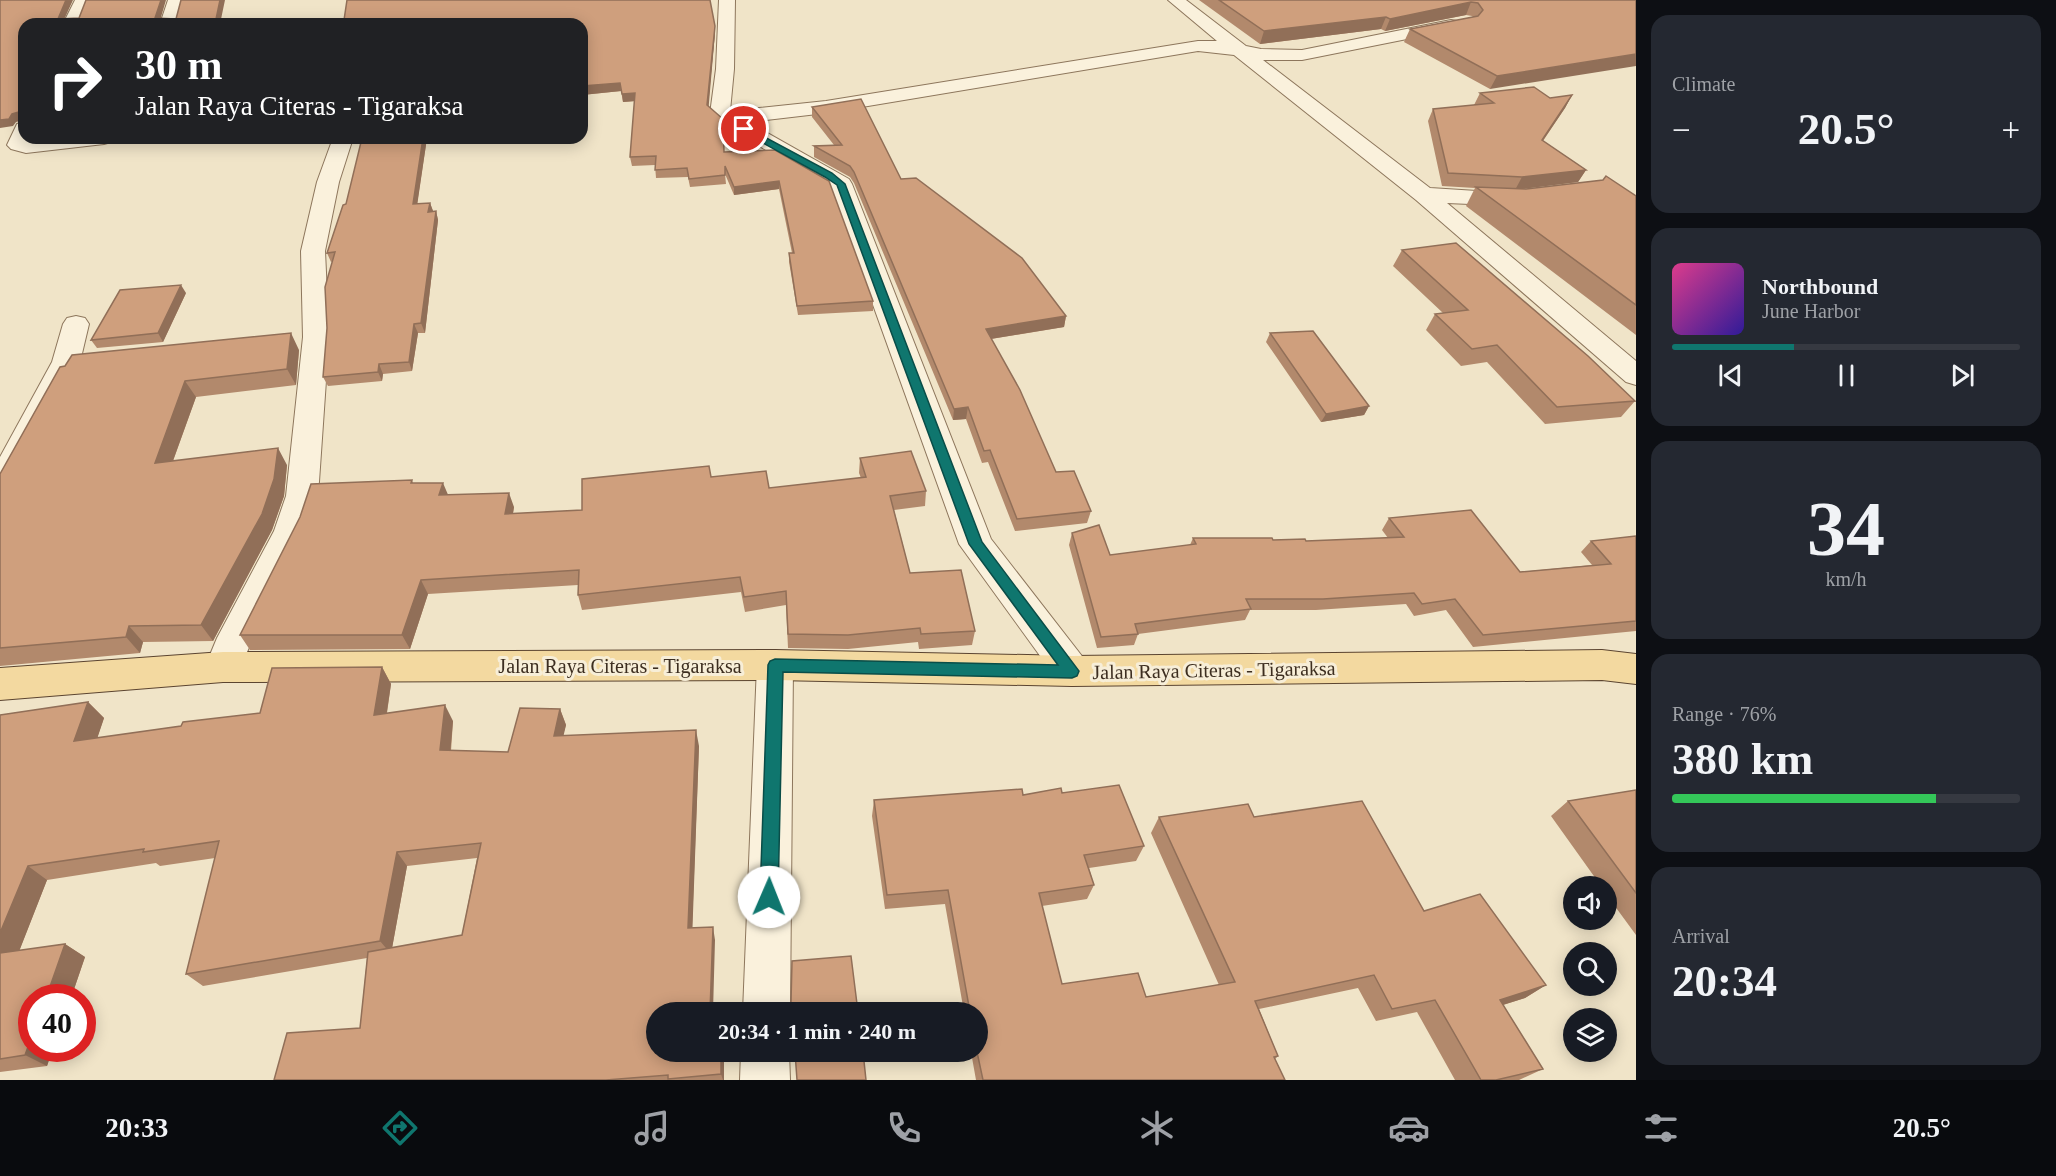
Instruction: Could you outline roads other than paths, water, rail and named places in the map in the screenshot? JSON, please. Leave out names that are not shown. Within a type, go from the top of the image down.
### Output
[{"type":"main road","name":"Jalan Raya Citeras - Tigaraksa","points":[[0,684],[223,667],[775,665],[1072,671],[1602,665],[1636,669]]},
{"type":"street","points":[[75,18],[83,0]]},
{"type":"street","points":[[171,18],[176,0]]},
{"type":"street","points":[[727,0],[725,69],[720,114],[841,184],[976,544],[1072,671]]},
{"type":"street","points":[[1176,0],[1424,195],[1636,376]]},
{"type":"street","points":[[725,118],[826,107],[1198,46],[1237,49],[1261,54],[1302,55],[1466,22]]},
{"type":"street","points":[[18,144],[26,147],[52,144]]},
{"type":"street","points":[[223,667],[235,638],[290,531],[302,496],[304,338],[313,251],[328,182],[342,144]]},
{"type":"street","points":[[1424,195],[1535,198]]},
{"type":"street","points":[[0,486],[77,361],[76,324]]},
{"type":"street","points":[[766,1002],[775,665]]},
{"type":"street","points":[[765,1062],[765,1080]]}]
